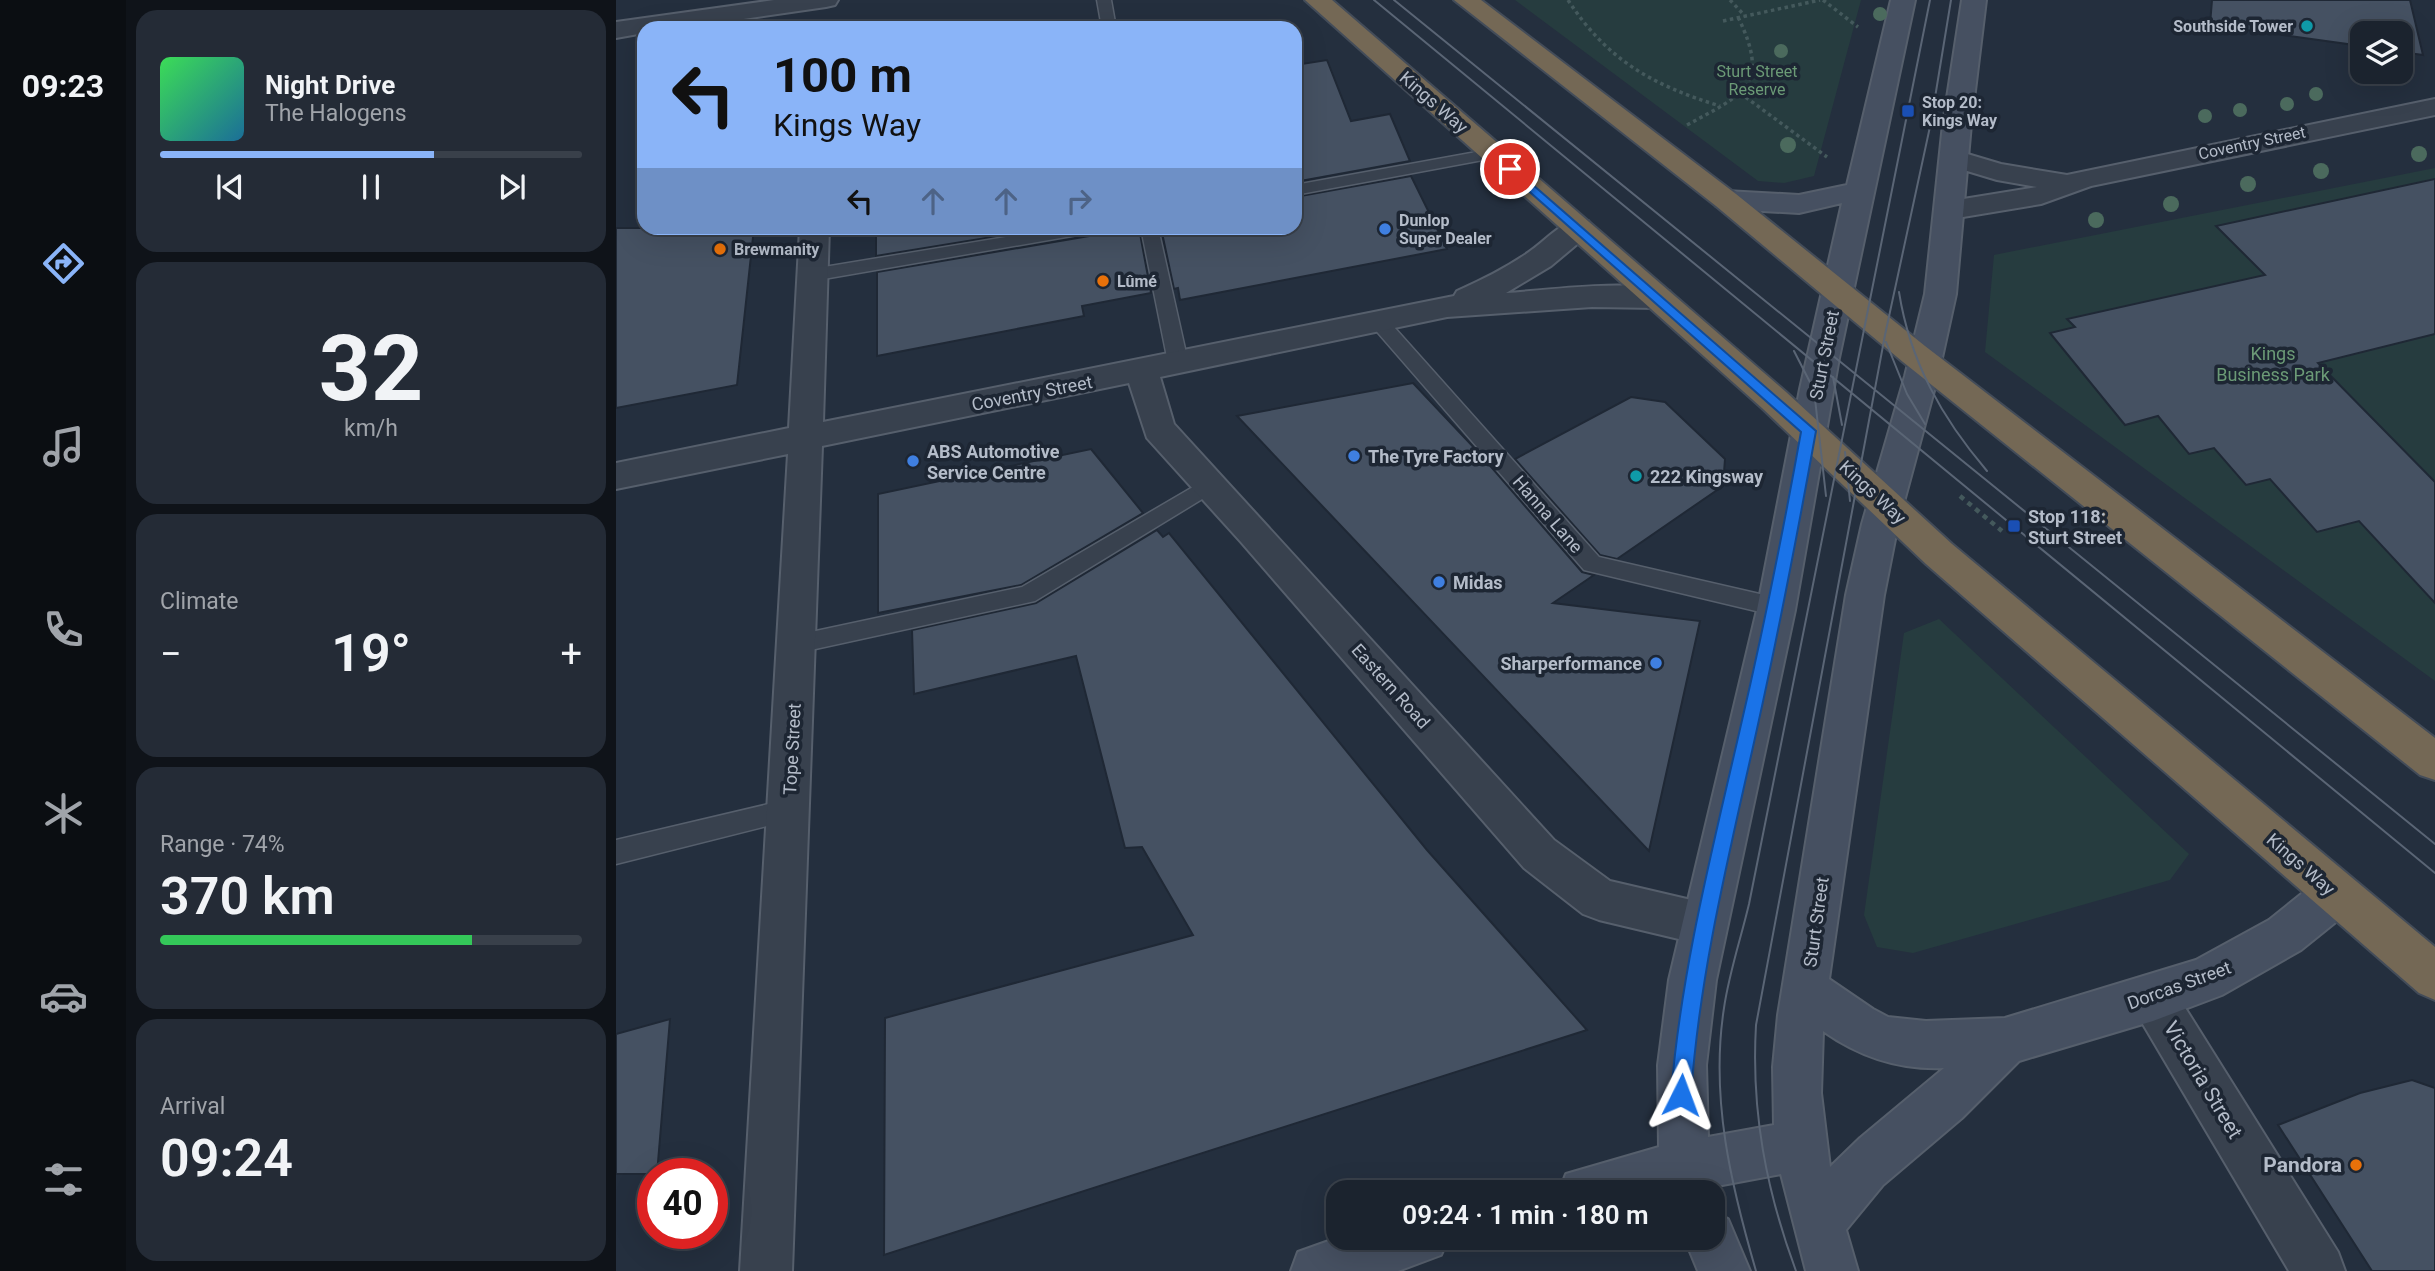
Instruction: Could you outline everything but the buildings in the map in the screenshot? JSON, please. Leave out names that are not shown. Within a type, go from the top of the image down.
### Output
[{"type":"highway","name":"Kings Way","points":[[1317,0],[1809,431],[1939,554],[2435,978]]},
{"type":"highway","points":[[1466,0],[1726,200],[1925,362],[2435,762]]},
{"type":"street","points":[[678,21],[824,0],[822,21]]},
{"type":"street","name":"Sturt Street","points":[[1690,1179],[1681,1137],[1684,1051],[1704,924],[1777,607],[1838,289],[1903,0]]},
{"type":"street","name":"Sturt Street","points":[[1801,1144],[1796,1059],[1847,707],[1884,504],[1925,362],[1938,305],[1974,0]]},
{"type":"street","points":[[616,30],[637,27]]},
{"type":"street","name":"Coventry Street","points":[[1951,210],[2041,195],[2070,183],[2286,135],[2435,107]]},
{"type":"street","name":"Coventry Street","points":[[1954,158],[1997,172],[2070,183]]},
{"type":"street","points":[[1726,200],[1799,204],[1859,191]]},
{"type":"street","name":"Coventry Street","points":[[1447,307],[1529,267],[1578,228]]},
{"type":"street","name":"Tope Street","points":[[766,1271],[790,810],[814,235]]},
{"type":"street","name":"Coventry Street","points":[[616,476],[1379,323],[1447,307],[1592,298],[1658,298]]},
{"type":"street","name":"Eastern Road","points":[[1142,371],[1159,429],[1539,854],[1599,899],[1704,924]]},
{"type":"street","name":"Dorcas Street","points":[[1806,990],[1847,1020],[1886,1040],[1926,1045],[2005,1042],[2206,979],[2285,935],[2336,894]]},
{"type":"street","name":"Victoria Street","points":[[2152,998],[2319,1271]]},
{"type":"street","name":"Dorcas Street","points":[[1825,1249],[1842,1190],[1870,1160],[1963,1084],[2005,1042]]},
{"type":"street","points":[[1690,1179],[1801,1144],[1825,1249]]},
{"type":"street","points":[[1317,1271],[1382,1250]]},
{"type":"street","points":[[1715,1250],[1724,1271]]},
{"type":"lane","points":[[1104,0],[1108,21]]},
{"type":"lane","points":[[1302,189],[1493,154]]},
{"type":"lane","points":[[812,275],[1048,235]]},
{"type":"lane","points":[[1151,235],[1178,362]]},
{"type":"lane","name":"Hanna Lane","points":[[1379,323],[1592,564],[1777,607]]},
{"type":"lane","points":[[797,644],[1027,595],[1210,485]]},
{"type":"lane","points":[[616,852],[790,810]]},
{"type":"path","points":[[1568,0],[1587,31],[1612,55],[1647,79],[1720,106]]},
{"type":"path","points":[[1730,0],[1745,16]]},
{"type":"path","points":[[1723,21],[1821,0],[1863,30]]},
{"type":"path","points":[[1683,127],[1740,93],[1753,76],[1755,56],[1738,17]]},
{"type":"path","points":[[1740,93],[1827,157]]},
{"type":"path","points":[[1959,496],[2002,531]]},
{"type":"green space","name":"Sturt Street Reserve","points":[[1515,0],[1861,0],[1814,176],[1784,183],[1758,181]]},
{"type":"green space","name":"Kings Business Park","points":[[2435,168],[2435,681],[1985,352],[1994,255]]},
{"type":"green space","points":[[1939,619],[2189,854],[2170,880],[1913,953],[1877,947],[1864,915],[1904,633]]},
{"type":"tram line","points":[[1374,0],[1833,378]]},
{"type":"tram line","points":[[1394,0],[1855,374]]},
{"type":"tram line","points":[[1855,374],[1930,0]]},
{"type":"tram line","points":[[1875,390],[1931,122],[1951,0]]},
{"type":"tram line","points":[[1899,292],[1911,342],[1930,388],[1956,431],[1987,471]]},
{"type":"tram line","points":[[1886,342],[1907,394],[1925,424]]},
{"type":"tram line","points":[[1794,351],[1814,390],[1826,496]]},
{"type":"tram line","points":[[1851,393],[1855,374]]},
{"type":"tram line","points":[[1855,374],[1875,390]]},
{"type":"tram line","points":[[1833,378],[1851,393]]},
{"type":"tram line","points":[[1833,378],[1842,425]]},
{"type":"tram line","points":[[1871,409],[1875,390]]},
{"type":"tram line","points":[[1875,390],[2435,844]]},
{"type":"tram line","points":[[1756,1271],[1738,1206],[1725,1141],[1721,1108],[1720,1042],[1724,1008],[1749,904],[1851,393]]},
{"type":"tram line","points":[[1851,393],[1871,409]]},
{"type":"tram line","points":[[1796,1271],[1776,1210],[1763,1150],[1756,1088],[1756,1025],[1871,409]]},
{"type":"tram line","points":[[1871,409],[2435,873]]},
{"type":"tram line","points":[[1845,452],[1850,501]]},
{"type":"place","name":"Southside Tower","points":[[2307,26]]},
{"type":"place","name":"Stop 20: Kings Way","points":[[1908,111]]},
{"type":"place","name":"Dunlop Super Dealer","points":[[1385,229]]},
{"type":"place","name":"Brewmanity","points":[[720,249]]},
{"type":"place","name":"Lûmé","points":[[1103,281]]},
{"type":"place","name":"The Tyre Factory","points":[[1354,456]]},
{"type":"place","name":"ABS Automotive Service Centre","points":[[913,461]]},
{"type":"place","name":"222 Kingsway","points":[[1636,476]]},
{"type":"place","name":"Stop 118: Sturt Street","points":[[2014,526]]},
{"type":"place","name":"Midas","points":[[1439,582]]},
{"type":"place","name":"Sharperformance","points":[[1656,663]]},
{"type":"place","name":"Pandora","points":[[2356,1165]]},
{"type":"route","points":[[1510,169],[1809,431],[1777,607],[1704,924],[1686,1025],[1681,1095]]}]
